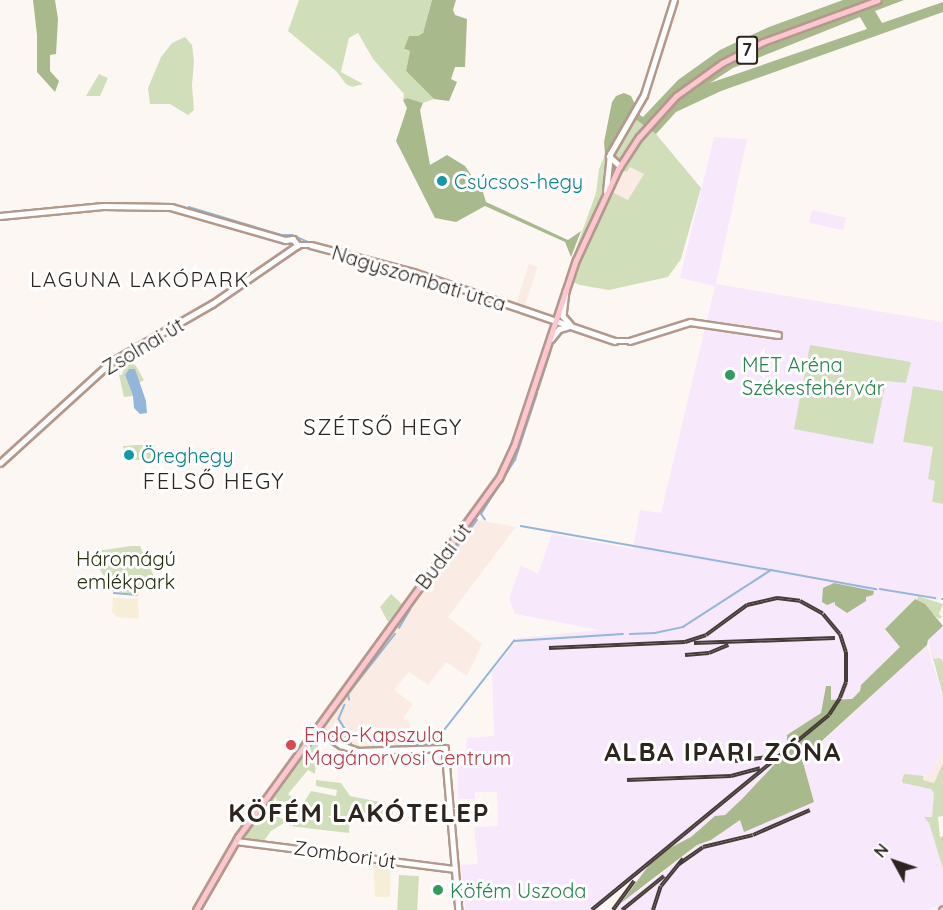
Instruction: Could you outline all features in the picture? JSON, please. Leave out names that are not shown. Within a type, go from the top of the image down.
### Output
[{"type":"main road","name":"7","points":[[619,167],[652,120],[701,76],[764,42],[878,0]]},
{"type":"main road","name":"Budai út","points":[[196,910],[236,841],[499,478],[514,446],[566,286],[619,167]]},
{"type":"street","points":[[605,195],[609,156],[640,104],[674,0]]},
{"type":"street","points":[[609,156],[619,167]]},
{"type":"street","points":[[608,165],[619,167]]},
{"type":"street","name":"Nagyszombati utca","points":[[0,216],[104,206],[167,207],[285,240],[293,239],[298,245],[311,245],[413,272],[577,329],[622,342],[690,322],[778,335]]},
{"type":"street","points":[[285,240],[285,251]]},
{"type":"street","name":"Zsolnai út","points":[[0,463],[111,362],[212,304],[285,251],[298,245]]},
{"type":"street","points":[[566,286],[567,298],[563,316],[577,329]]},
{"type":"street","points":[[545,349],[559,329],[577,329]]},
{"type":"street","points":[[0,463],[0,468]]},
{"type":"street","points":[[317,729],[341,745],[358,751],[445,748],[459,910]]},
{"type":"street","name":"Zombori út","points":[[236,841],[455,869]]},
{"type":"shaded area","points":[[714,137],[747,139],[716,284],[943,322],[943,391],[913,386],[903,442],[933,447],[928,479],[935,481],[932,502],[943,504],[943,591],[939,601],[918,596],[917,600],[914,599],[885,628],[901,647],[861,685],[860,691],[852,699],[831,700],[822,713],[788,735],[787,751],[743,798],[725,815],[715,816],[691,837],[666,850],[649,865],[638,892],[697,845],[711,840],[740,820],[744,832],[802,760],[927,645],[943,696],[943,749],[929,774],[919,777],[904,774],[906,782],[931,789],[935,793],[932,818],[925,817],[929,823],[943,869],[943,904],[928,910],[623,910],[624,907],[618,910],[620,905],[614,910],[638,877],[636,875],[596,910],[465,910],[461,865],[478,864],[474,827],[498,826],[497,792],[475,792],[475,799],[458,799],[457,751],[466,751],[467,738],[494,736],[492,672],[518,638],[600,630],[515,614],[509,599],[521,565],[538,574],[552,534],[633,549],[640,510],[661,513],[715,286],[680,278]],"holes":[[[911,362],[906,383],[886,381]]]},
{"type":"shaded area","points":[[630,166],[644,174],[629,200],[612,193],[624,171]]},
{"type":"shaded area","points":[[812,210],[846,218],[843,231],[809,223]]},
{"type":"shaded area","points":[[529,264],[538,267],[524,309],[515,306]]},
{"type":"shaded area","points":[[472,519],[516,527],[448,617],[482,644],[467,676],[446,662],[428,685],[409,672],[394,690],[413,704],[403,718],[409,722],[415,750],[358,748],[342,743],[319,728]]},
{"type":"shaded area","points":[[113,598],[138,599],[139,619],[117,617],[112,611]]},
{"type":"shaded area","points":[[943,626],[943,665],[940,658],[934,659],[928,640]]},
{"type":"shaded area","points":[[943,749],[943,763],[934,783],[923,780]]},
{"type":"shaded area","points":[[373,861],[391,863],[390,897],[375,897]]},
{"type":"green space","points":[[33,0],[55,0],[58,19],[56,54],[50,55],[50,71],[59,81],[55,92],[37,72],[37,35]]},
{"type":"green space","points":[[299,0],[432,0],[423,33],[404,50],[410,51],[406,71],[434,99],[423,103],[407,98],[403,100],[404,94],[373,59],[358,33],[349,38],[341,72],[363,84],[352,87],[346,84],[336,71],[288,31]]},
{"type":"green space","points":[[432,0],[456,0],[453,10],[455,15],[467,19],[465,67],[455,67],[451,79],[457,82],[449,101],[434,99],[406,71],[410,51],[404,49],[409,36],[418,36],[423,33]]},
{"type":"green space","points":[[843,0],[904,0],[875,11],[882,23],[943,2],[943,12],[721,91],[676,112],[656,134],[635,119],[605,155],[604,142],[612,102],[616,96],[624,93],[631,96],[643,117],[678,80],[720,50],[769,27]],"holes":[[[860,17],[867,29],[710,83],[733,68]]]},
{"type":"green space","points":[[185,37],[192,45],[194,61],[192,85],[194,110],[188,115],[170,104],[150,104],[148,88],[161,57],[172,43]]},
{"type":"green space","points":[[99,74],[108,78],[100,96],[86,96]]},
{"type":"green space","points":[[407,98],[423,103],[420,110],[430,165],[447,155],[465,166],[483,192],[486,202],[568,240],[581,231],[571,257],[565,242],[485,206],[456,222],[435,218],[396,141],[407,108],[403,100]]},
{"type":"green space","points":[[635,119],[656,134],[701,188],[681,259],[668,277],[609,290],[580,285],[565,279],[596,193],[599,169],[605,155]],"holes":[[[630,167],[644,174],[628,200],[612,192],[624,171],[627,172]]]},
{"type":"green space","points":[[810,345],[911,362],[906,383],[886,381],[873,444],[794,429]]},
{"type":"green space","points":[[122,358],[134,360],[133,364],[144,380],[139,383],[135,369],[129,369],[125,375],[133,396],[124,397],[119,375],[122,375],[125,364]]},
{"type":"green space","points":[[913,386],[943,391],[943,504],[932,502],[935,481],[928,479],[933,447],[903,442]]},
{"type":"green space","points":[[155,445],[153,451],[156,451],[158,464],[146,460],[125,460],[123,446]]},
{"type":"green space","name":"Háromágú emlékpark","points":[[140,546],[157,583],[139,589],[139,594],[113,592],[95,561],[97,551]]},
{"type":"green space","points":[[834,583],[874,591],[873,595],[866,597],[866,601],[847,613],[835,605],[835,602],[827,605],[822,602],[823,588]]},
{"type":"green space","points":[[391,594],[402,604],[388,622],[380,607]]},
{"type":"green space","points":[[918,596],[943,604],[939,614],[942,617],[939,619],[917,600]]},
{"type":"green space","points":[[915,599],[925,604],[943,626],[928,640],[927,645],[802,759],[814,802],[744,832],[740,820],[711,840],[697,845],[621,903],[649,865],[666,850],[691,837],[715,816],[725,815],[743,798],[787,751],[787,735],[821,713],[826,686],[831,686],[831,700],[852,699],[860,691],[861,685],[900,647],[885,629]]},
{"type":"green space","points":[[929,643],[934,659],[940,658],[943,663],[943,696]]},
{"type":"green space","points":[[320,735],[323,737],[318,745],[315,774],[308,770],[288,794],[298,802],[295,806],[282,801],[274,814],[284,818],[284,823],[271,831],[263,842],[245,839],[250,826],[272,795],[315,737]]},
{"type":"green space","points":[[943,763],[943,816],[938,817],[940,837],[943,836],[943,869],[929,823],[924,817],[932,817],[934,793],[931,789],[902,781],[904,774],[924,776],[923,780],[934,783]]},
{"type":"green space","points":[[316,780],[341,783],[350,796],[385,803],[393,809],[393,814],[350,813],[349,833],[289,826],[311,791],[336,796],[337,790],[316,786]]},
{"type":"green space","points":[[399,875],[419,876],[417,910],[397,910]]},
{"type":"water","points":[[129,369],[135,369],[146,401],[147,413],[140,414],[134,408],[133,396],[125,375]]},
{"type":"waterway","points":[[174,205],[184,208]]},
{"type":"waterway","points":[[189,207],[282,235],[292,235],[311,243]]},
{"type":"waterway","points":[[538,390],[550,352]]},
{"type":"waterway","points":[[485,520],[481,514],[515,460],[537,394]]},
{"type":"waterway","points":[[125,450],[125,458]]},
{"type":"waterway","points":[[452,554],[477,520]]},
{"type":"waterway","points":[[521,526],[771,570]]},
{"type":"waterway","points":[[443,562],[450,555]]},
{"type":"waterway","points":[[630,634],[655,633],[683,627],[771,570],[876,589]]},
{"type":"waterway","points":[[880,589],[935,598]]},
{"type":"waterway","points":[[114,593],[137,595]]},
{"type":"waterway","points":[[399,628],[410,610]]},
{"type":"waterway","points":[[349,700],[348,694],[395,634]]},
{"type":"waterway","points":[[394,747],[434,743],[514,641],[623,634]]},
{"type":"waterway","points":[[345,705],[339,719],[347,732]]},
{"type":"waterway","points":[[327,732],[340,741],[346,737]]},
{"type":"waterway","points":[[351,742],[352,746],[364,749]]},
{"type":"railway","points":[[549,648],[685,642],[706,635],[747,605],[777,598],[800,601],[823,614],[840,634],[846,652],[846,682],[840,698],[829,715],[592,910]]},
{"type":"railway","points":[[694,643],[835,638]]},
{"type":"railway","points":[[685,655],[709,653],[728,645]]},
{"type":"railway","points":[[735,761],[770,757]]},
{"type":"railway","points":[[627,780],[731,776],[760,768]]},
{"type":"railway","points":[[679,864],[703,847],[753,835],[810,810]]},
{"type":"railway","points":[[653,910],[661,886],[683,859]]},
{"type":"railway","points":[[622,910],[664,876]]},
{"type":"railway","points":[[613,910],[634,881]]},
{"type":"place","name":"Csúcsos-hegy","points":[[442,181]]},
{"type":"place","name":"MET Aréna Székesfehérvár","points":[[730,375]]},
{"type":"place","name":"Öreghegy","points":[[129,455]]},
{"type":"place","name":"Endo-Kapszula Magánorvosi Centrum","points":[[291,745]]},
{"type":"place","name":"Köfém Uszoda","points":[[438,890]]},
{"type":"district","name":"LAGUNA LAKÓPARK","points":[[140,279]]},
{"type":"district","name":"SZÉTSŐ HEGY","points":[[383,428]]},
{"type":"district","name":"FELSŐ HEGY","points":[[214,482]]},
{"type":"district","name":"ALBA IPARI ZÓNA","points":[[723,752]]},
{"type":"district","name":"KÖFÉM LAKÓTELEP","points":[[359,813]]}]
